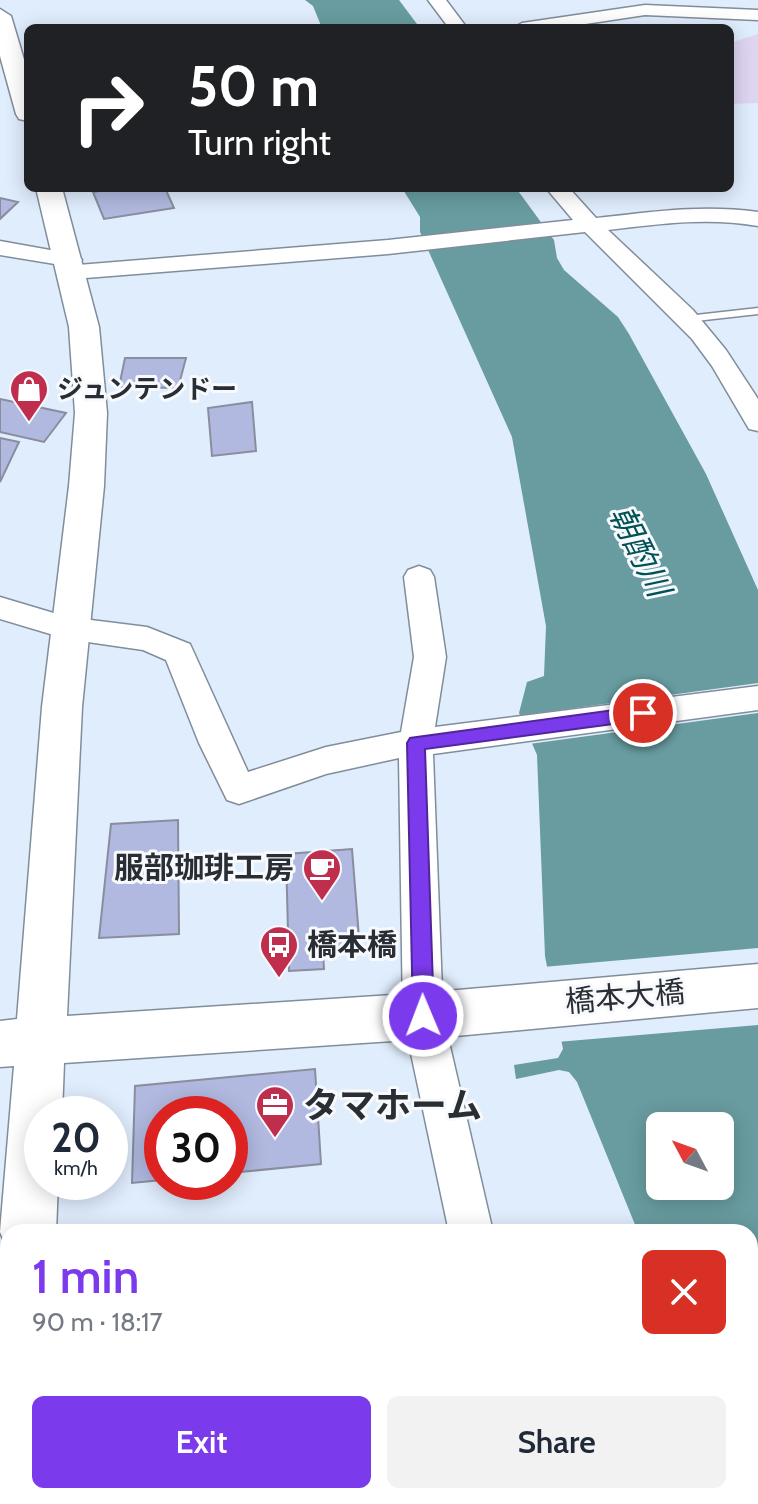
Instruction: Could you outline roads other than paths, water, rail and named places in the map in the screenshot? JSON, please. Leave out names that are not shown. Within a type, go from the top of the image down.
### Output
[{"type":"street","points":[[437,0],[457,18]]},
{"type":"street","points":[[549,24],[645,10],[758,15]]},
{"type":"street","points":[[0,16],[24,100]]},
{"type":"street","points":[[28,1224],[21,1043],[67,628],[88,469],[91,411],[88,351],[71,266],[50,192]]},
{"type":"street","points":[[559,192],[577,225],[687,319],[735,379],[758,423]]},
{"type":"street","points":[[676,197],[692,214]]},
{"type":"street","points":[[0,248],[71,266],[388,247],[692,214],[727,214],[758,219]]},
{"type":"street","points":[[419,577],[430,657],[416,743],[423,1016],[469,1224]]},
{"type":"street","points":[[0,608],[67,628],[147,639],[179,652],[239,790],[303,766],[384,746],[758,698]]},
{"type":"street","name":"橋本大橋","points":[[21,1043],[423,1016],[758,986]]},
{"type":"lane","points":[[687,319],[758,311]]},
{"type":"water","points":[[305,0],[399,0],[417,24],[320,24],[313,6]]},
{"type":"water","name":"朝酌川","points":[[404,192],[519,192],[554,240],[557,258],[564,270],[618,317],[629,334],[706,474],[758,590],[758,1224],[635,1224],[577,1082],[569,1072],[559,1070],[516,1079],[514,1065],[558,1058],[563,1049],[545,956],[537,755],[519,713],[527,682],[544,676],[546,626],[512,437],[420,232],[420,217]]},
{"type":"place","name":"ジュンテンドー","points":[[29,423]]},
{"type":"place","name":"服部珈琲工房","points":[[322,902]]},
{"type":"place","name":"橋本橋","points":[[279,979]]},
{"type":"place","name":"タマホーム","points":[[275,1139]]}]
